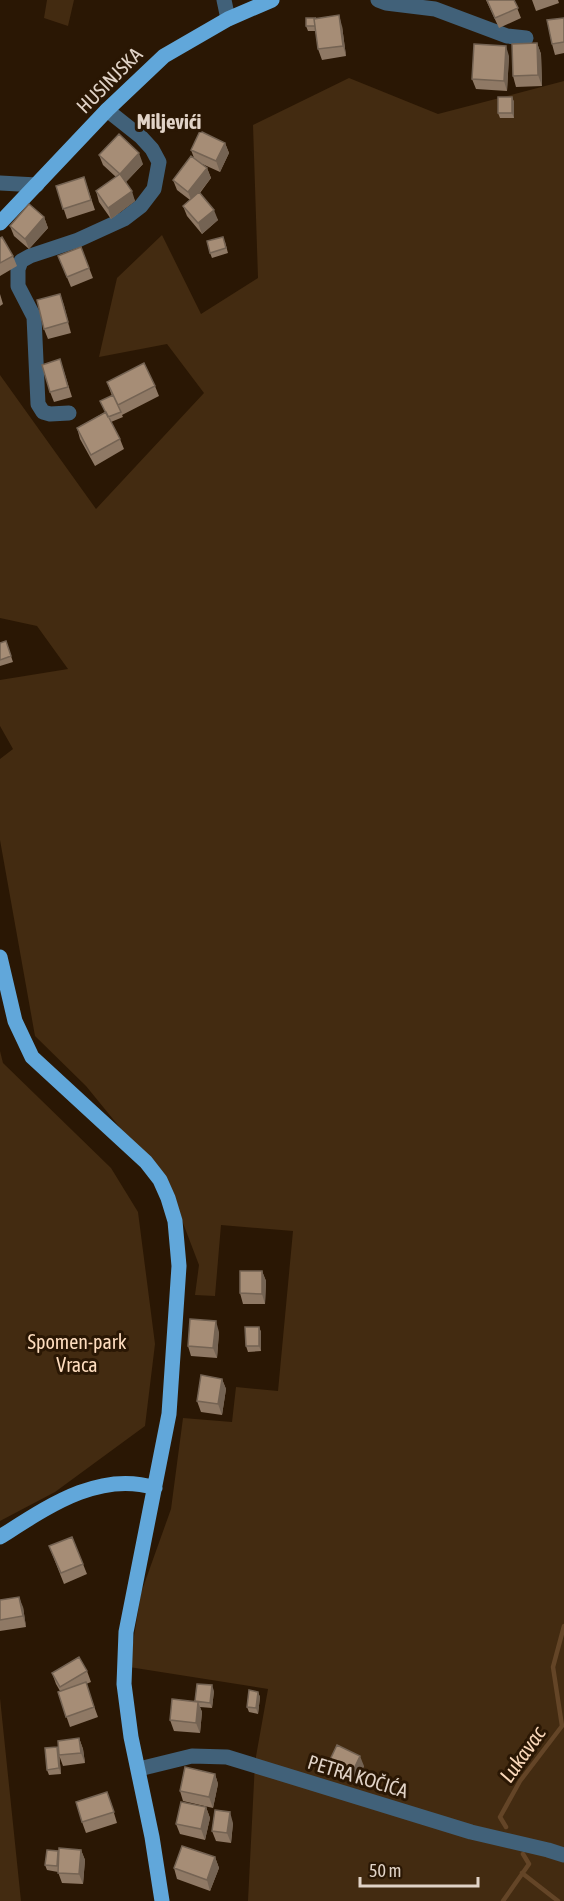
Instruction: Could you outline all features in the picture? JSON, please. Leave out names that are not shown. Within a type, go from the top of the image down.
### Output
[{"type":"main road","name":"HUSINJSKA","points":[[0,223],[107,110],[164,56],[228,19],[272,0]]},
{"type":"main road","points":[[0,957],[15,1021],[30,1053],[38,1063],[146,1162],[160,1180],[174,1221],[179,1266],[169,1414],[126,1632],[124,1684],[130,1737],[139,1768],[162,1901]]},
{"type":"main road","points":[[0,1537],[56,1503],[96,1487],[128,1482],[155,1488]]},
{"type":"street","points":[[224,0],[228,19]]},
{"type":"street","points":[[378,0],[435,9],[507,36],[526,38]]},
{"type":"street","points":[[69,413],[43,412],[38,404],[34,317],[18,286],[18,268],[21,261],[30,256],[78,240],[124,219],[141,206],[154,189],[159,162],[152,149],[141,137],[107,110]]},
{"type":"street","points":[[0,183],[37,185]]},
{"type":"street","name":"PETRA KOČIĆA","points":[[139,1768],[192,1756],[227,1757],[471,1832],[564,1855]]},
{"type":"green space","points":[[47,0],[74,0],[68,26],[44,18]]},
{"type":"green space","points":[[349,78],[438,114],[564,81],[564,1901],[248,1901],[255,1762],[268,1689],[129,1667],[141,1593],[171,1509],[183,1418],[232,1422],[236,1387],[278,1391],[293,1231],[221,1225],[215,1296],[195,1295],[199,1265],[170,1189],[86,1086],[35,1036],[0,840],[0,759],[13,749],[0,726],[0,680],[68,669],[37,626],[0,618],[0,375],[96,509],[204,393],[167,344],[99,357],[117,278],[162,235],[201,314],[258,278],[253,125]]},
{"type":"green space","name":"Spomen-park Vraca","points":[[0,1051],[3,1063],[111,1168],[138,1212],[155,1344],[145,1426],[55,1492],[0,1521]]},
{"type":"green space","points":[[0,1698],[21,1901],[0,1901]]},
{"type":"building","points":[[487,0],[514,0],[518,8],[495,18]]},
{"type":"building","points":[[339,15],[343,46],[318,49],[314,19]]},
{"type":"building","points":[[306,18],[316,18],[314,19],[315,26],[306,26]]},
{"type":"building","points":[[564,18],[564,42],[552,44],[547,20]]},
{"type":"building","points":[[537,43],[538,75],[513,76],[512,44]]},
{"type":"building","points":[[474,44],[506,46],[504,81],[472,79]]},
{"type":"building","points":[[498,97],[512,97],[512,113],[498,113]]},
{"type":"building","points":[[200,131],[225,143],[216,161],[191,150]]},
{"type":"building","points":[[119,134],[139,153],[120,174],[99,155]]},
{"type":"building","points":[[191,156],[207,168],[188,192],[173,180]]},
{"type":"building","points":[[120,174],[132,191],[108,208],[96,191]]},
{"type":"building","points":[[84,177],[91,200],[63,209],[56,186]]},
{"type":"building","points":[[199,192],[214,210],[198,223],[183,206]]},
{"type":"building","points":[[29,204],[44,217],[25,239],[10,226]]},
{"type":"building","points":[[2,237],[13,256],[0,263],[0,238]]},
{"type":"building","points":[[223,237],[226,248],[210,253],[207,241]]},
{"type":"building","points":[[81,247],[89,268],[67,277],[58,256]]},
{"type":"building","points":[[60,294],[68,322],[44,329],[37,300]]},
{"type":"building","points":[[60,359],[68,387],[50,392],[42,365]]},
{"type":"building","points":[[144,363],[155,386],[118,405],[107,382]]},
{"type":"building","points":[[113,395],[121,412],[108,417],[100,401]]},
{"type":"building","points":[[106,412],[120,439],[91,455],[77,428]]},
{"type":"building","points":[[6,641],[11,656],[0,660],[0,643]]},
{"type":"building","points":[[240,1271],[262,1271],[262,1294],[240,1293]]},
{"type":"building","points":[[190,1319],[216,1321],[213,1348],[188,1346]]},
{"type":"building","points":[[245,1327],[259,1327],[259,1346],[246,1346]]},
{"type":"building","points":[[201,1375],[222,1379],[218,1404],[197,1401]]},
{"type":"building","points":[[72,1537],[83,1564],[61,1573],[49,1546]]},
{"type":"building","points":[[19,1597],[23,1616],[0,1620],[0,1600]]},
{"type":"building","points":[[79,1657],[87,1671],[60,1687],[52,1673]]},
{"type":"building","points":[[86,1682],[94,1707],[66,1717],[58,1692]]},
{"type":"building","points":[[197,1684],[212,1685],[210,1703],[195,1701]]},
{"type":"building","points":[[249,1690],[258,1692],[256,1708],[247,1707]]},
{"type":"building","points":[[172,1699],[198,1702],[196,1723],[170,1720]]},
{"type":"building","points":[[79,1738],[81,1753],[59,1755],[58,1741]]},
{"type":"building","points":[[337,1745],[360,1756],[352,1773],[329,1762]]},
{"type":"building","points":[[57,1747],[59,1768],[47,1770],[45,1748]]},
{"type":"building","points":[[185,1767],[215,1774],[209,1797],[180,1791]]},
{"type":"building","points":[[107,1792],[114,1812],[82,1822],[76,1802]]},
{"type":"building","points":[[181,1802],[206,1807],[201,1829],[176,1824]]},
{"type":"building","points":[[215,1810],[230,1812],[227,1833],[212,1831]]},
{"type":"building","points":[[182,1846],[215,1857],[207,1880],[174,1868]]},
{"type":"building","points":[[59,1848],[81,1850],[79,1874],[58,1873]]},
{"type":"building","points":[[47,1850],[58,1851],[57,1866],[45,1865]]},
{"type":"waterway","name":"Lukavac","points":[[506,1827],[500,1817],[520,1781],[562,1726],[553,1667],[564,1626]]},
{"type":"waterway","name":"Lukavac","points":[[503,1901],[529,1864],[523,1854]]},
{"type":"waterway","points":[[522,1873],[558,1901]]},
{"type":"district","name":"Miljevići","points":[[169,121]]}]
